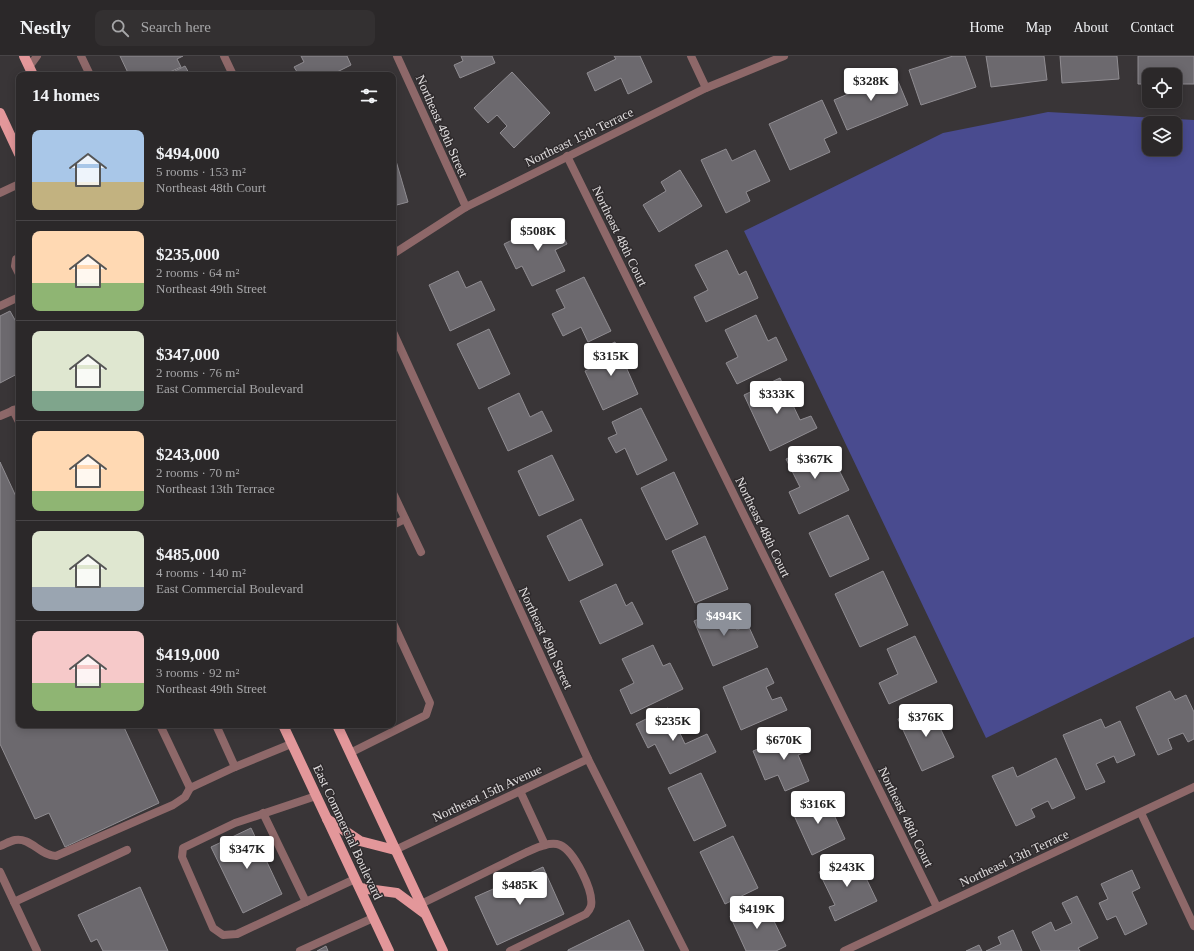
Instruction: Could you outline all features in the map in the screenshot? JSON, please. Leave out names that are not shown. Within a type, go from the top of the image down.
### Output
[{"type":"main road","points":[[24,56],[31,71]]},
{"type":"main road","points":[[0,113],[16,148]]},
{"type":"main road","name":"East Commercial Boulevard","points":[[284,728],[389,951]]},
{"type":"main road","points":[[338,728],[443,951]]},
{"type":"main road","points":[[327,818],[360,841],[395,850]]},
{"type":"main road","points":[[357,884],[397,893],[426,914]]},
{"type":"street","points":[[31,71],[37,56]]},
{"type":"street","points":[[81,56],[89,72]]},
{"type":"street","points":[[224,56],[232,72]]},
{"type":"street","name":"Northeast 49th Street","points":[[397,56],[466,207]]},
{"type":"street","points":[[691,56],[706,88]]},
{"type":"street","name":"Northeast 15th Terrace","points":[[396,252],[466,207],[706,88],[784,56]]},
{"type":"street","name":"Northeast 48th Court","points":[[567,156],[937,907]]},
{"type":"street","points":[[0,194],[16,186]]},
{"type":"street","points":[[0,306],[16,298]]},
{"type":"street","name":"Northeast 49th Street","points":[[396,339],[588,759],[685,951]]},
{"type":"street","points":[[0,416],[16,409]]},
{"type":"street","points":[[396,499],[421,552]]},
{"type":"street","points":[[396,524],[406,519]]},
{"type":"street","points":[[350,753],[426,715],[430,703],[396,629]]},
{"type":"street","points":[[161,728],[190,788]]},
{"type":"street","points":[[217,728],[235,767]]},
{"type":"street","points":[[0,846],[16,840],[25,840],[48,856],[56,856],[174,805],[185,796],[190,788],[235,767],[292,744]]},
{"type":"street","name":"Northeast 15th Avenue","points":[[395,850],[588,759]]},
{"type":"street","name":"Northeast 13th Terrace","points":[[844,951],[1194,787]]},
{"type":"street","points":[[520,791],[545,845]]},
{"type":"street","points":[[316,796],[235,823],[183,848],[182,857],[213,928],[223,935],[238,934],[306,902],[357,884]]},
{"type":"street","points":[[263,813],[306,902]]},
{"type":"street","points":[[1141,813],[1194,926]]},
{"type":"street","points":[[421,904],[527,852],[545,845],[560,845],[574,857],[590,893],[591,907],[586,914],[510,951]]},
{"type":"street","points":[[14,902],[127,850]]},
{"type":"street","points":[[0,872],[37,951]]},
{"type":"street","points":[[300,951],[373,918]]},
{"type":"shaded area","points":[[1048,112],[1142,117],[1142,156],[1182,156],[1182,119],[1194,120],[1194,637],[986,738],[744,231],[943,133]]},
{"type":"building","points":[[120,56],[183,56],[177,59],[181,67],[170,72],[128,72]]},
{"type":"building","points":[[301,56],[347,56],[351,65],[337,72],[297,72],[294,67],[304,62]]},
{"type":"building","points":[[461,56],[492,56],[495,63],[460,78],[454,65],[463,61]]},
{"type":"building","points":[[614,56],[640,56],[652,82],[628,94],[621,78],[595,91],[587,73],[616,59]]},
{"type":"building","points":[[953,56],[965,56],[976,87],[921,105],[909,70]]},
{"type":"building","points":[[986,56],[1044,56],[1047,80],[991,87]]},
{"type":"building","points":[[1060,56],[1117,56],[1119,79],[1062,83]]},
{"type":"building","points":[[1138,56],[1194,56],[1194,84],[1182,84],[1182,68],[1142,68],[1142,84],[1138,84]]},
{"type":"building","points":[[185,66],[188,72],[173,72]]},
{"type":"building","points":[[512,72],[550,113],[514,148],[500,133],[507,126],[497,115],[488,123],[474,108]]},
{"type":"building","points":[[895,74],[908,105],[847,130],[834,100]]},
{"type":"building","points":[[822,100],[837,133],[824,139],[830,152],[790,170],[769,124]]},
{"type":"building","points":[[726,149],[732,161],[755,150],[770,181],[746,192],[750,201],[726,213],[701,160]]},
{"type":"building","points":[[396,161],[408,202],[396,205]]},
{"type":"building","points":[[680,170],[702,206],[659,232],[643,205],[666,191],[661,182]]},
{"type":"building","points":[[555,219],[567,244],[555,250],[565,271],[532,286],[522,266],[516,269],[504,244]]},
{"type":"building","points":[[727,250],[739,275],[746,271],[758,298],[706,322],[694,297],[708,290],[695,265]]},
{"type":"building","points":[[458,271],[466,288],[481,281],[495,310],[450,331],[429,285]]},
{"type":"building","points":[[584,277],[611,331],[588,342],[581,327],[563,336],[552,314],[565,308],[556,290]]},
{"type":"building","points":[[10,311],[16,322],[16,375],[0,383],[0,316]]},
{"type":"building","points":[[756,315],[768,341],[776,337],[787,360],[737,384],[726,363],[738,357],[725,330]]},
{"type":"building","points":[[489,329],[510,374],[479,389],[457,344]]},
{"type":"building","points":[[615,342],[638,394],[603,410],[585,371],[596,366],[590,354]]},
{"type":"building","points":[[780,378],[800,420],[811,416],[817,428],[770,451],[744,395]]},
{"type":"building","points":[[519,393],[530,417],[542,411],[552,431],[508,451],[488,408]]},
{"type":"building","points":[[641,408],[667,460],[637,475],[625,448],[616,453],[608,438],[617,434],[612,422]]},
{"type":"building","points":[[810,448],[816,461],[831,454],[849,490],[799,514],[789,492],[800,487],[786,459]]},
{"type":"building","points":[[552,455],[574,500],[539,516],[518,471]]},
{"type":"building","points":[[0,462],[16,497],[16,728],[124,728],[159,803],[65,847],[49,813],[35,819],[0,744]]},
{"type":"building","points":[[674,472],[698,524],[666,540],[641,488]]},
{"type":"building","points":[[848,515],[869,559],[830,577],[809,533]]},
{"type":"building","points":[[581,519],[603,565],[569,581],[547,536]]},
{"type":"building","points":[[705,536],[728,589],[695,603],[672,551]]},
{"type":"building","points":[[883,571],[908,625],[860,647],[835,594]]},
{"type":"building","points":[[616,584],[626,606],[632,602],[643,624],[600,644],[580,601]]},
{"type":"building","points":[[727,607],[737,630],[748,625],[758,647],[713,666],[694,621]]},
{"type":"building","points":[[915,636],[937,682],[889,704],[879,683],[898,674],[887,649]]},
{"type":"building","points":[[653,645],[663,666],[670,663],[683,689],[631,714],[620,690],[634,683],[622,659]]},
{"type":"building","points":[[767,668],[774,683],[766,687],[772,700],[781,697],[787,710],[741,730],[723,687]]},
{"type":"building","points":[[1170,691],[1175,700],[1186,695],[1194,712],[1194,739],[1188,742],[1183,733],[1168,739],[1172,749],[1158,755],[1136,707]]},
{"type":"building","points":[[929,705],[954,757],[922,771],[898,719]]},
{"type":"building","points":[[668,708],[685,744],[707,734],[716,752],[670,774],[655,744],[648,748],[636,724]]},
{"type":"building","points":[[1101,719],[1105,728],[1120,721],[1135,755],[1117,763],[1114,756],[1096,764],[1105,782],[1086,790],[1063,735]]},
{"type":"building","points":[[800,731],[808,751],[798,755],[809,781],[785,791],[778,775],[765,780],[753,751]]},
{"type":"building","points":[[1056,758],[1075,798],[1052,809],[1048,801],[1031,809],[1035,817],[1016,826],[992,776],[1013,767],[1017,777]]},
{"type":"building","points":[[701,773],[726,826],[694,841],[668,788]]},
{"type":"building","points":[[825,795],[845,839],[812,855],[792,811]]},
{"type":"building","points":[[251,828],[282,894],[243,913],[211,847]]},
{"type":"building","points":[[733,836],[758,888],[725,904],[700,852]]},
{"type":"building","points":[[855,855],[877,901],[835,921],[829,907],[835,905],[819,872]]},
{"type":"building","points":[[543,867],[564,914],[497,945],[475,897]]},
{"type":"building","points":[[1132,870],[1140,888],[1132,892],[1147,924],[1125,935],[1116,916],[1107,920],[1099,903],[1108,899],[1101,884]]},
{"type":"building","points":[[140,887],[168,951],[103,951],[97,939],[91,942],[78,915]]},
{"type":"building","points":[[1077,896],[1098,938],[1078,948],[1080,951],[1041,951],[1032,932],[1051,922],[1055,931],[1072,923],[1062,903]]},
{"type":"building","points":[[758,903],[765,918],[771,915],[786,946],[776,951],[746,951],[730,916]]},
{"type":"building","points":[[629,920],[644,951],[568,951],[568,950]]},
{"type":"building","points":[[1013,930],[1022,951],[986,951],[1001,944],[998,937]]},
{"type":"building","points":[[979,945],[982,951],[966,951]]},
{"type":"building","points":[[326,946],[328,951],[317,951]]}]
